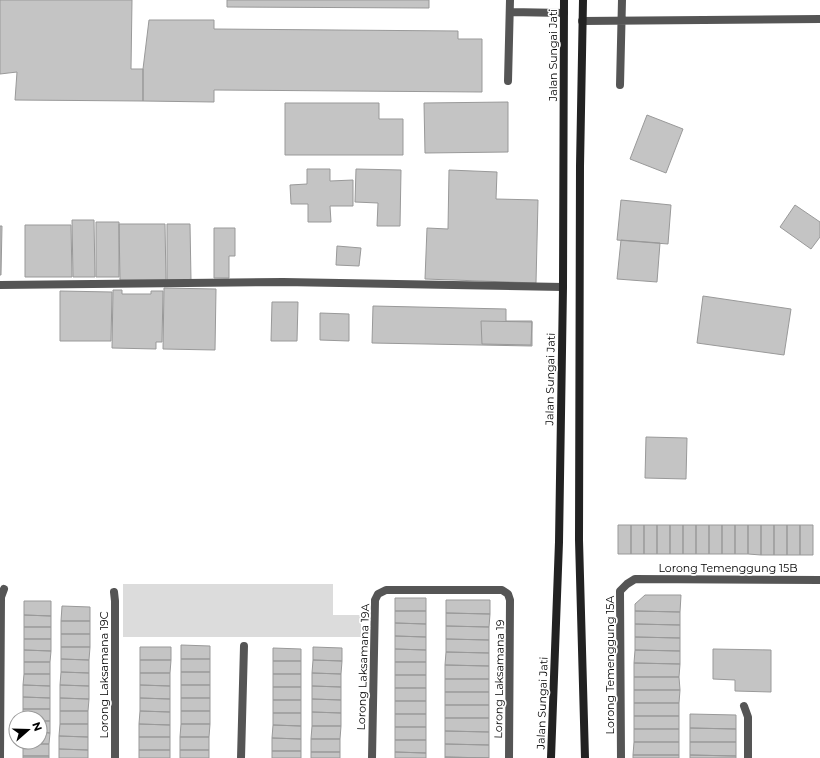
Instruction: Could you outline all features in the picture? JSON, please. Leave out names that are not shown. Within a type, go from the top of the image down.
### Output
[{"type":"main road","name":"Jalan Sungai Jati","points":[[551,758],[559,542],[563,287],[564,0]]},
{"type":"main road","points":[[583,0],[580,166],[579,540],[585,758]]},
{"type":"street","points":[[508,81],[510,0]]},
{"type":"street","points":[[620,85],[622,0]]},
{"type":"street","points":[[510,12],[564,13]]},
{"type":"street","points":[[582,21],[820,19]]},
{"type":"street","points":[[0,285],[282,282],[563,287]]},
{"type":"street","name":"Lorong Temenggung 15B","points":[[635,579],[820,580]]},
{"type":"street","name":"Lorong Temenggung 15A","points":[[621,758],[620,591],[635,579]]},
{"type":"street","points":[[0,758],[1,597],[4,589]]},
{"type":"street","name":"Lorong Laksamana 19A","points":[[372,758],[375,600],[378,594],[386,590],[502,590],[508,594],[510,600]]},
{"type":"street","name":"Lorong Laksamana 19C","points":[[114,592],[116,601],[115,758]]},
{"type":"street","name":"Lorong Laksamana 19","points":[[509,758],[510,600]]},
{"type":"street","points":[[241,758],[244,646]]},
{"type":"street","points":[[744,706],[748,717],[748,758]]},
{"type":"shaded area","points":[[123,584],[333,584],[333,615],[361,615],[361,637],[123,637]]},
{"type":"building","points":[[0,0],[132,0],[131,69],[143,69],[143,101],[15,100],[17,72],[0,74]]},
{"type":"building","points":[[227,0],[429,0],[429,8],[227,7]]},
{"type":"building","points":[[149,20],[214,20],[214,29],[458,31],[458,39],[482,39],[482,92],[214,90],[214,102],[143,101],[143,69]]},
{"type":"building","points":[[508,102],[508,152],[425,153],[424,103]]},
{"type":"building","points":[[285,103],[379,103],[379,119],[403,119],[403,155],[285,155]]},
{"type":"building","points":[[647,115],[683,129],[666,173],[630,159]]},
{"type":"building","points":[[307,169],[330,169],[330,181],[353,180],[353,206],[330,206],[331,222],[308,222],[308,204],[291,204],[290,185],[307,184]]},
{"type":"building","points":[[356,169],[401,170],[400,226],[377,226],[378,203],[355,202]]},
{"type":"building","points":[[449,170],[497,172],[496,199],[538,200],[536,283],[425,279],[427,228],[448,229]]},
{"type":"building","points":[[621,200],[671,205],[668,244],[617,240]]},
{"type":"building","points":[[795,205],[820,222],[820,237],[811,249],[780,227]]},
{"type":"building","points":[[72,220],[94,220],[95,277],[73,277]]},
{"type":"building","points":[[96,222],[119,222],[119,277],[96,277]]},
{"type":"building","points":[[119,224],[165,224],[166,280],[120,280]]},
{"type":"building","points":[[167,224],[190,224],[191,280],[167,280]]},
{"type":"building","points":[[25,225],[71,225],[72,277],[25,277]]},
{"type":"building","points":[[0,226],[2,226],[1,275],[0,275]]},
{"type":"building","points":[[214,228],[235,228],[235,256],[229,256],[229,278],[214,278]]},
{"type":"building","points":[[621,240],[660,243],[657,282],[617,279]]},
{"type":"building","points":[[337,246],[361,248],[359,266],[336,265]]},
{"type":"building","points":[[164,288],[216,289],[215,350],[163,349]]},
{"type":"building","points":[[113,290],[122,290],[122,294],[151,294],[151,291],[163,291],[162,342],[156,342],[156,349],[112,348]]},
{"type":"building","points":[[60,291],[112,292],[111,341],[60,341]]},
{"type":"building","points":[[703,296],[791,309],[784,355],[697,343]]},
{"type":"building","points":[[272,302],[298,302],[297,341],[271,341]]},
{"type":"building","points":[[373,306],[506,309],[506,321],[532,321],[532,346],[372,343]]},
{"type":"building","points":[[320,313],[349,314],[349,341],[320,340]]},
{"type":"building","points":[[481,321],[532,322],[531,345],[482,344]]},
{"type":"building","points":[[646,437],[687,438],[686,479],[645,478]]},
{"type":"building","points":[[618,525],[631,525],[631,554],[618,554]]},
{"type":"building","points":[[631,525],[644,525],[644,554],[631,554]]},
{"type":"building","points":[[644,525],[657,525],[657,554],[644,554]]},
{"type":"building","points":[[657,525],[670,525],[670,554],[657,554]]},
{"type":"building","points":[[670,525],[683,525],[683,554],[670,554]]},
{"type":"building","points":[[683,525],[696,525],[696,554],[683,554]]},
{"type":"building","points":[[696,525],[709,525],[709,554],[696,554]]},
{"type":"building","points":[[709,525],[722,525],[722,554],[709,554]]},
{"type":"building","points":[[722,525],[735,525],[735,554],[722,554]]},
{"type":"building","points":[[735,525],[748,525],[748,554],[735,554]]},
{"type":"building","points":[[748,525],[761,525],[761,555],[748,554]]},
{"type":"building","points":[[761,525],[774,525],[774,555],[761,555]]},
{"type":"building","points":[[774,525],[787,525],[787,555],[774,555]]},
{"type":"building","points":[[787,525],[800,525],[800,555],[787,555]]},
{"type":"building","points":[[800,525],[813,525],[813,555],[800,555]]},
{"type":"building","points":[[645,595],[681,595],[680,612],[635,611],[635,604]]},
{"type":"building","points":[[395,598],[426,598],[426,611],[395,611]]},
{"type":"building","points":[[446,600],[490,600],[490,614],[446,613]]},
{"type":"building","points":[[24,601],[51,601],[51,616],[24,615]]},
{"type":"building","points":[[62,606],[90,607],[90,621],[61,621]]},
{"type":"building","points":[[395,611],[426,611],[426,624],[395,623]]},
{"type":"building","points":[[635,611],[680,612],[680,625],[635,624]]},
{"type":"building","points":[[446,613],[490,614],[489,627],[446,626]]},
{"type":"building","points":[[24,615],[51,616],[51,627],[24,627]]},
{"type":"building","points":[[61,621],[90,621],[90,634],[61,634]]},
{"type":"building","points":[[395,623],[426,624],[426,637],[395,636]]},
{"type":"building","points":[[635,624],[680,625],[680,638],[635,637]]},
{"type":"building","points":[[446,626],[489,627],[489,640],[446,639]]},
{"type":"building","points":[[24,627],[51,627],[51,639],[24,639]]},
{"type":"building","points":[[61,634],[90,634],[90,647],[61,647]]},
{"type":"building","points":[[395,636],[426,637],[426,650],[395,649]]},
{"type":"building","points":[[635,637],[680,638],[680,651],[635,650]]},
{"type":"building","points":[[24,639],[51,639],[51,651],[24,650]]},
{"type":"building","points":[[446,639],[489,640],[489,653],[446,652]]},
{"type":"building","points":[[181,645],[210,646],[210,659],[181,659]]},
{"type":"building","points":[[61,647],[90,647],[89,660],[61,659]]},
{"type":"building","points":[[140,647],[171,647],[171,660],[140,660]]},
{"type":"building","points":[[313,647],[342,648],[342,661],[313,660]]},
{"type":"building","points":[[273,648],[301,649],[301,661],[273,661]]},
{"type":"building","points":[[395,649],[426,650],[426,662],[395,662]]},
{"type":"building","points":[[713,649],[771,650],[771,692],[735,691],[735,680],[713,679]]},
{"type":"building","points":[[24,650],[51,651],[50,662],[24,662]]},
{"type":"building","points":[[635,650],[680,651],[680,664],[634,663]]},
{"type":"building","points":[[446,652],[489,653],[489,666],[445,665]]},
{"type":"building","points":[[61,659],[89,660],[89,673],[61,672]]},
{"type":"building","points":[[181,659],[210,659],[210,672],[181,672]]},
{"type":"building","points":[[140,660],[171,660],[170,673],[140,673]]},
{"type":"building","points":[[313,660],[342,661],[341,674],[312,673]]},
{"type":"building","points":[[273,661],[301,661],[301,674],[273,674]]},
{"type":"building","points":[[24,662],[50,662],[50,674],[24,674]]},
{"type":"building","points":[[395,662],[426,662],[426,675],[395,675]]},
{"type":"building","points":[[634,663],[680,664],[679,677],[634,677]]},
{"type":"building","points":[[445,665],[489,666],[489,679],[445,679]]},
{"type":"building","points":[[61,672],[89,673],[89,686],[60,685]]},
{"type":"building","points":[[181,672],[210,672],[210,685],[181,685]]},
{"type":"building","points":[[140,673],[170,673],[170,686],[140,685]]},
{"type":"building","points":[[312,673],[341,674],[341,687],[312,686]]},
{"type":"building","points":[[24,674],[50,674],[50,686],[23,685]]},
{"type":"building","points":[[273,674],[301,674],[301,687],[273,687]]},
{"type":"building","points":[[395,675],[426,675],[426,688],[395,688]]},
{"type":"building","points":[[634,677],[679,677],[680,690],[634,690]]},
{"type":"building","points":[[445,679],[489,679],[489,692],[445,692]]},
{"type":"building","points":[[23,685],[50,686],[50,698],[23,697]]},
{"type":"building","points":[[60,685],[89,686],[89,699],[60,698]]},
{"type":"building","points":[[140,685],[170,686],[170,699],[140,698]]},
{"type":"building","points":[[181,685],[210,685],[210,698],[181,698]]},
{"type":"building","points":[[312,686],[341,687],[341,700],[312,699]]},
{"type":"building","points":[[273,687],[301,687],[301,700],[273,700]]},
{"type":"building","points":[[395,688],[426,688],[426,701],[395,701]]},
{"type":"building","points":[[634,690],[680,690],[679,703],[634,703]]},
{"type":"building","points":[[445,692],[489,692],[489,705],[445,705]]},
{"type":"building","points":[[23,697],[50,698],[50,709],[23,709]]},
{"type":"building","points":[[60,698],[89,699],[88,711],[60,711]]},
{"type":"building","points":[[140,698],[170,699],[170,712],[140,711]]},
{"type":"building","points":[[181,698],[210,698],[210,711],[181,711]]},
{"type":"building","points":[[312,699],[341,700],[341,713],[312,712]]},
{"type":"building","points":[[273,700],[301,700],[301,713],[273,713]]},
{"type":"building","points":[[395,701],[426,701],[426,714],[395,714]]},
{"type":"building","points":[[634,703],[679,703],[679,716],[634,716]]},
{"type":"building","points":[[445,705],[489,705],[489,718],[445,718]]},
{"type":"building","points":[[50,709],[50,721],[48,721],[48,710],[23,710]]},
{"type":"building","points":[[60,711],[88,711],[88,724],[60,724]]},
{"type":"building","points":[[140,711],[170,712],[170,725],[139,724]]},
{"type":"building","points":[[181,711],[210,711],[210,724],[181,724]]},
{"type":"building","points":[[312,712],[341,713],[341,726],[312,726]]},
{"type":"building","points":[[273,713],[301,713],[301,726],[273,725]]},
{"type":"building","points":[[395,714],[426,714],[426,727],[395,727]]},
{"type":"building","points":[[690,714],[736,715],[736,729],[690,728]]},
{"type":"building","points":[[634,716],[679,716],[679,729],[634,729]]},
{"type":"building","points":[[445,718],[489,718],[489,732],[445,731]]},
{"type":"building","points":[[48,721],[50,721],[50,733],[48,733]]},
{"type":"building","points":[[60,724],[88,724],[88,737],[59,736]]},
{"type":"building","points":[[139,724],[170,725],[170,737],[139,737]]},
{"type":"building","points":[[181,724],[210,724],[209,737],[180,737]]},
{"type":"building","points":[[273,725],[301,726],[301,739],[272,738]]},
{"type":"building","points":[[312,726],[341,726],[340,739],[311,739]]},
{"type":"building","points":[[395,727],[426,727],[426,740],[395,740]]},
{"type":"building","points":[[690,728],[736,729],[736,742],[690,742]]},
{"type":"building","points":[[634,729],[679,729],[679,742],[634,742]]},
{"type":"building","points":[[445,731],[489,732],[489,745],[445,744]]},
{"type":"building","points":[[48,733],[50,733],[48,744]]},
{"type":"building","points":[[59,736],[88,737],[88,750],[59,749]]},
{"type":"building","points":[[139,737],[170,737],[170,750],[139,750]]},
{"type":"building","points":[[180,737],[209,737],[209,750],[180,750]]},
{"type":"building","points":[[272,738],[301,739],[301,751],[272,751]]},
{"type":"building","points":[[311,739],[340,739],[340,752],[311,752]]},
{"type":"building","points":[[395,740],[426,740],[426,753],[395,752]]},
{"type":"building","points":[[634,742],[679,742],[679,755],[633,755]]},
{"type":"building","points":[[690,742],[736,742],[736,756],[690,755]]},
{"type":"building","points":[[49,744],[49,756],[23,756],[23,750],[48,750]]},
{"type":"building","points":[[445,744],[489,745],[489,758],[445,757]]},
{"type":"building","points":[[59,749],[88,750],[88,758],[59,758]]},
{"type":"building","points":[[139,750],[170,750],[170,758],[139,758]]},
{"type":"building","points":[[180,750],[209,750],[209,758],[180,758]]},
{"type":"building","points":[[272,751],[301,751],[301,758],[272,758]]},
{"type":"building","points":[[311,752],[340,752],[340,758],[311,758]]},
{"type":"building","points":[[395,752],[426,753],[426,758],[395,758]]},
{"type":"building","points":[[633,755],[679,755],[679,758],[633,758]]},
{"type":"building","points":[[690,755],[736,756],[736,758],[690,758]]},
{"type":"building","points":[[23,756],[49,756],[49,758],[23,758]]},
{"type":"building","points":[[445,757],[489,758],[445,758]]}]
